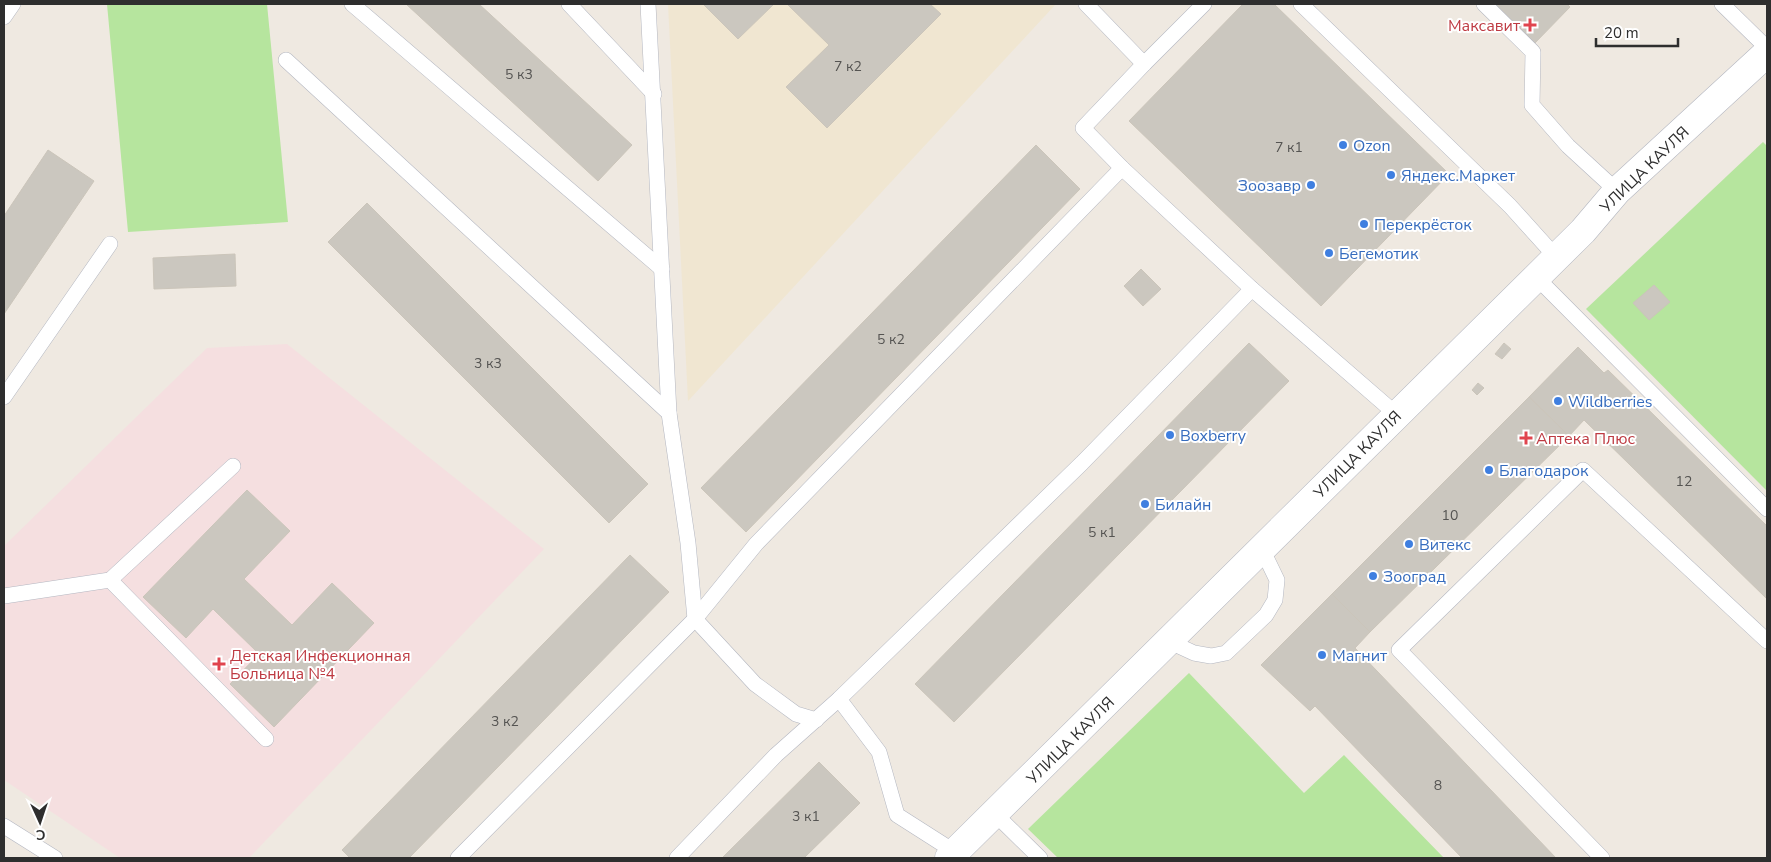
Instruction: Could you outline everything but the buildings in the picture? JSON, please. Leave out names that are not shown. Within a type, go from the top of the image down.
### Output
[{"type":"street","name":"УЛИЦА КАУЛЯ","points":[[952,855],[1583,231],[1617,191],[1767,53]]},
{"type":"lane","points":[[4,17],[13,4]]},
{"type":"lane","points":[[352,4],[662,269]]},
{"type":"lane","points":[[569,4],[654,94]]},
{"type":"lane","points":[[648,4],[669,413],[688,543],[695,620],[755,684],[796,714],[816,720]]},
{"type":"lane","points":[[1086,4],[1144,64]]},
{"type":"lane","points":[[1204,4],[1083,128],[1122,168],[1252,289],[1396,414]]},
{"type":"lane","points":[[1302,4],[1510,206],[1556,257]]},
{"type":"lane","points":[[1484,4],[1533,52],[1532,105],[1568,146],[1617,191]]},
{"type":"lane","points":[[1722,4],[1767,48]]},
{"type":"lane","points":[[286,60],[669,413]]},
{"type":"lane","points":[[458,858],[695,620],[756,544],[1122,168]]},
{"type":"lane","points":[[4,397],[110,244]]},
{"type":"lane","points":[[1536,277],[1767,508]]},
{"type":"lane","points":[[678,858],[776,755],[839,699],[1082,463],[1252,289]]},
{"type":"lane","points":[[4,596],[110,580],[233,466]]},
{"type":"lane","points":[[1602,858],[1399,650],[1583,470],[1767,641]]},
{"type":"lane","points":[[1168,641],[1194,653],[1211,656],[1226,653],[1266,615],[1275,600],[1277,580],[1262,549]]},
{"type":"lane","points":[[110,580],[266,739]]},
{"type":"lane","points":[[839,699],[879,752],[897,815],[952,855]]},
{"type":"lane","points":[[995,814],[1040,858]]},
{"type":"lane","points":[[4,826],[55,858]]},
{"type":"shaded area","points":[[668,4],[1056,4],[688,401]]},
{"type":"shaded area","name":"Детская Инфекционная Больница №4","points":[[287,344],[544,549],[249,858],[120,858],[4,780],[4,546],[207,348]]},
{"type":"green space","points":[[107,4],[267,4],[288,222],[128,232]]},
{"type":"green space","points":[[1763,142],[1767,146],[1767,491],[1586,309]]},
{"type":"green space","points":[[1189,673],[1304,793],[1344,755],[1444,858],[1058,858],[1028,829]]},
{"type":"place","name":"Максавит","points":[[1530,25]]},
{"type":"place","name":"Ozon","points":[[1343,145]]},
{"type":"place","name":"Яндекс.Маркет","points":[[1391,175]]},
{"type":"place","name":"Зоозавр","points":[[1311,185]]},
{"type":"place","name":"Перекрёсток","points":[[1364,224]]},
{"type":"place","name":"Бегемотик","points":[[1329,253]]},
{"type":"place","name":"Wildberries","points":[[1558,401]]},
{"type":"place","name":"Boxberry","points":[[1170,435]]},
{"type":"place","name":"Аптека Плюс","points":[[1526,438]]},
{"type":"place","name":"Благодарок","points":[[1489,470]]},
{"type":"place","name":"Билайн","points":[[1145,504]]},
{"type":"place","name":"Витекс","points":[[1409,544]]},
{"type":"place","name":"Зооград","points":[[1373,576]]},
{"type":"place","name":"Магнит","points":[[1322,655]]},
{"type":"place","name":"Детская Инфекционная Больница №4","points":[[219,664]]}]
